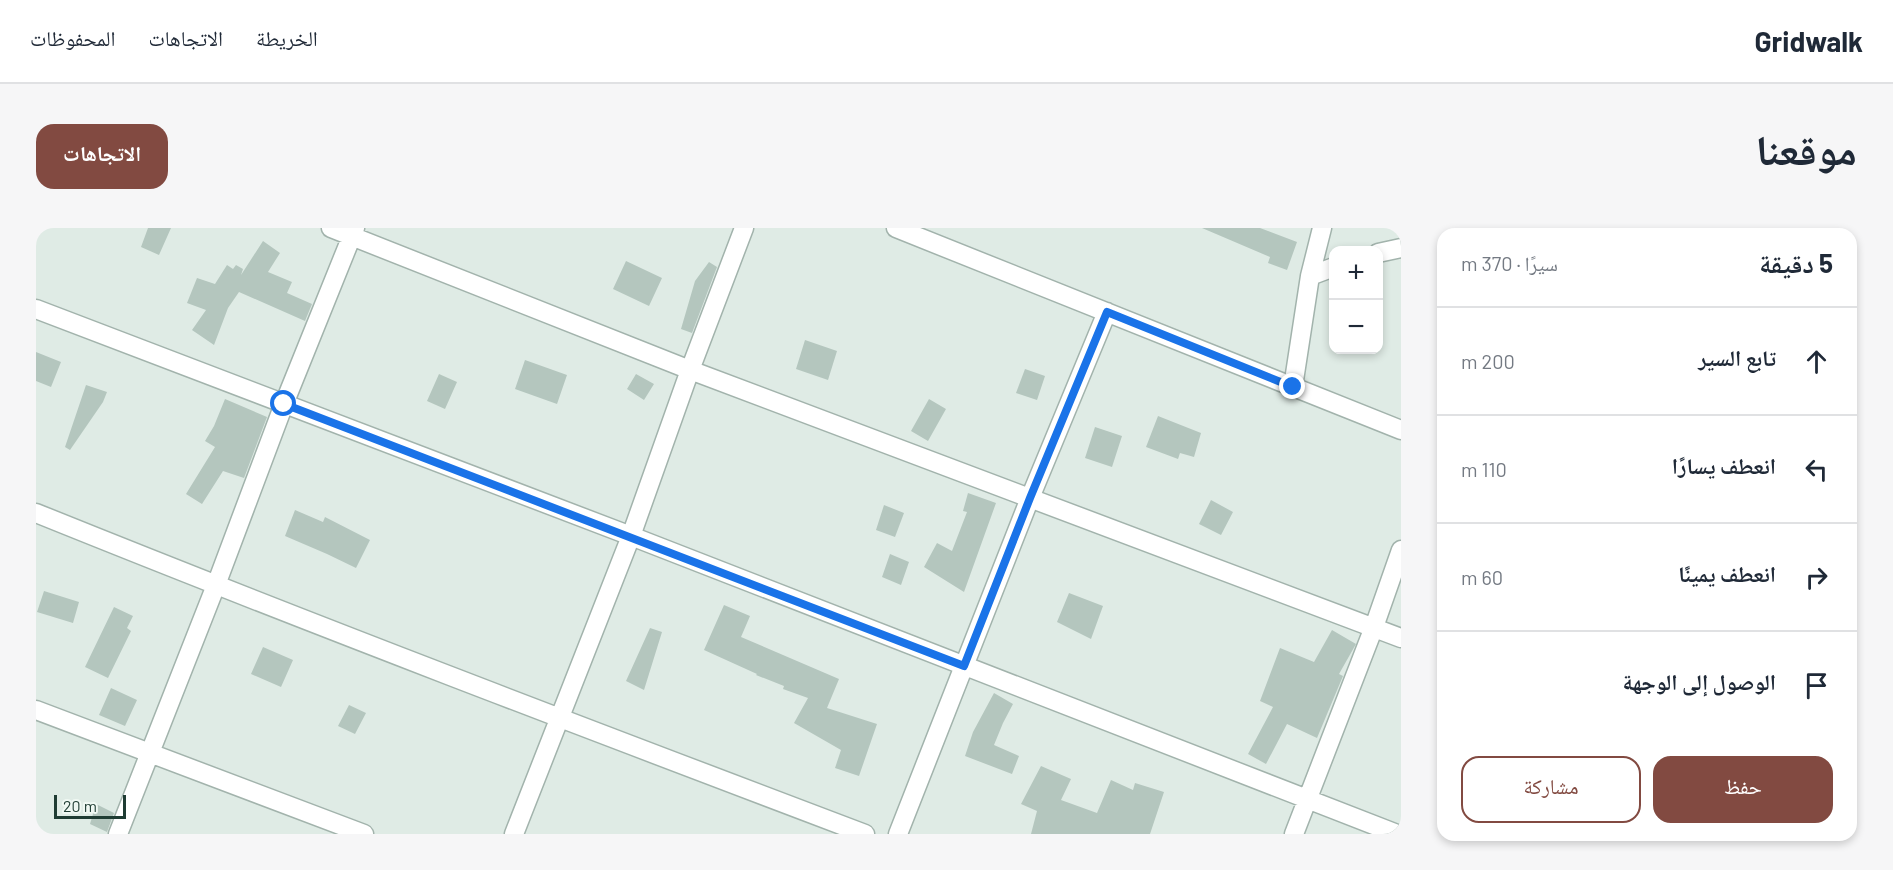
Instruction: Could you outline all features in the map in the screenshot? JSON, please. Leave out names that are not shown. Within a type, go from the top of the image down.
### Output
[{"type":"street","points":[[331,228],[353,232],[690,370],[1401,638]]},
{"type":"street","points":[[514,834],[631,536],[744,228]]},
{"type":"street","points":[[896,228],[1401,430]]},
{"type":"street","points":[[1293,387],[1310,276],[1322,228]]},
{"type":"street","points":[[118,834],[353,232]]},
{"type":"street","points":[[1383,252],[1401,248]]},
{"type":"street","points":[[1310,276],[1329,269]]},
{"type":"street","points":[[36,309],[631,536],[1397,834]]},
{"type":"street","points":[[898,834],[1030,498],[1107,312]]},
{"type":"street","points":[[36,513],[558,718],[865,834]]},
{"type":"street","points":[[1294,834],[1374,627],[1401,550]]},
{"type":"street","points":[[36,710],[364,834]]},
{"type":"building","points":[[148,228],[171,228],[159,255],[141,247]]},
{"type":"building","points":[[1202,228],[1260,228],[1297,242],[1287,270],[1268,263],[1270,257]]},
{"type":"building","points":[[263,241],[280,253],[268,272],[292,282],[287,293],[312,304],[305,321],[239,292],[228,308],[214,345],[192,330],[206,310],[187,303],[197,278],[215,284],[227,265],[233,269],[236,265],[243,269],[241,275]]},
{"type":"building","points":[[626,261],[662,278],[649,306],[613,289]]},
{"type":"building","points":[[709,262],[717,267],[692,333],[681,329],[695,281]]},
{"type":"building","points":[[805,340],[837,351],[828,380],[796,369]]},
{"type":"building","points":[[36,352],[61,362],[51,387],[36,381]]},
{"type":"building","points":[[525,360],[567,375],[557,404],[515,389]]},
{"type":"building","points":[[1025,369],[1045,376],[1037,400],[1016,393]]},
{"type":"building","points":[[439,374],[457,382],[445,409],[427,401]]},
{"type":"building","points":[[636,374],[654,384],[644,400],[627,389]]},
{"type":"building","points":[[86,385],[107,392],[103,402],[70,450],[65,447]]},
{"type":"building","points":[[225,399],[267,417],[244,478],[223,471],[202,504],[186,494],[215,447],[205,441]]},
{"type":"building","points":[[929,399],[946,409],[928,441],[911,431]]},
{"type":"building","points":[[1158,416],[1201,433],[1194,457],[1180,453],[1178,459],[1146,447]]},
{"type":"building","points":[[1095,427],[1122,436],[1112,467],[1085,458]]},
{"type":"building","points":[[968,493],[996,503],[964,592],[924,567],[937,543],[952,551],[967,512],[963,511]]},
{"type":"building","points":[[1211,500],[1233,512],[1221,535],[1199,524]]},
{"type":"building","points":[[884,505],[904,513],[895,537],[876,530]]},
{"type":"building","points":[[295,510],[323,522],[325,517],[370,540],[356,568],[285,536]]},
{"type":"building","points":[[890,554],[909,562],[901,585],[882,577]]},
{"type":"building","points":[[44,591],[79,602],[73,623],[37,612]]},
{"type":"building","points":[[1069,593],[1103,606],[1091,639],[1057,622]]},
{"type":"building","points":[[724,605],[750,616],[741,637],[839,679],[827,708],[877,724],[859,776],[835,768],[841,750],[794,723],[808,698],[783,689],[784,686],[704,650]]},
{"type":"building","points":[[114,607],[133,616],[127,628],[131,631],[108,678],[85,667]]},
{"type":"building","points":[[650,628],[662,632],[644,690],[626,681]]},
{"type":"building","points":[[1332,630],[1356,644],[1339,674],[1343,676],[1317,738],[1287,724],[1266,764],[1248,754],[1273,707],[1260,701],[1280,648],[1314,662]]},
{"type":"building","points":[[263,647],[293,660],[281,687],[251,674]]},
{"type":"building","points":[[111,688],[137,700],[125,726],[99,715]]},
{"type":"building","points":[[994,693],[1013,704],[994,745],[1019,756],[1012,774],[965,756],[973,732]]},
{"type":"building","points":[[349,705],[366,713],[355,734],[338,726]]},
{"type":"building","points":[[1041,766],[1071,779],[1061,800],[1097,813],[1111,780],[1133,790],[1135,783],[1164,792],[1150,834],[1031,834],[1037,811],[1021,804]]},
{"type":"building","points":[[96,804],[114,813],[107,832],[90,824]]},
{"type":"route","points":[[284,404],[964,666],[1107,312],[1293,387]]}]
